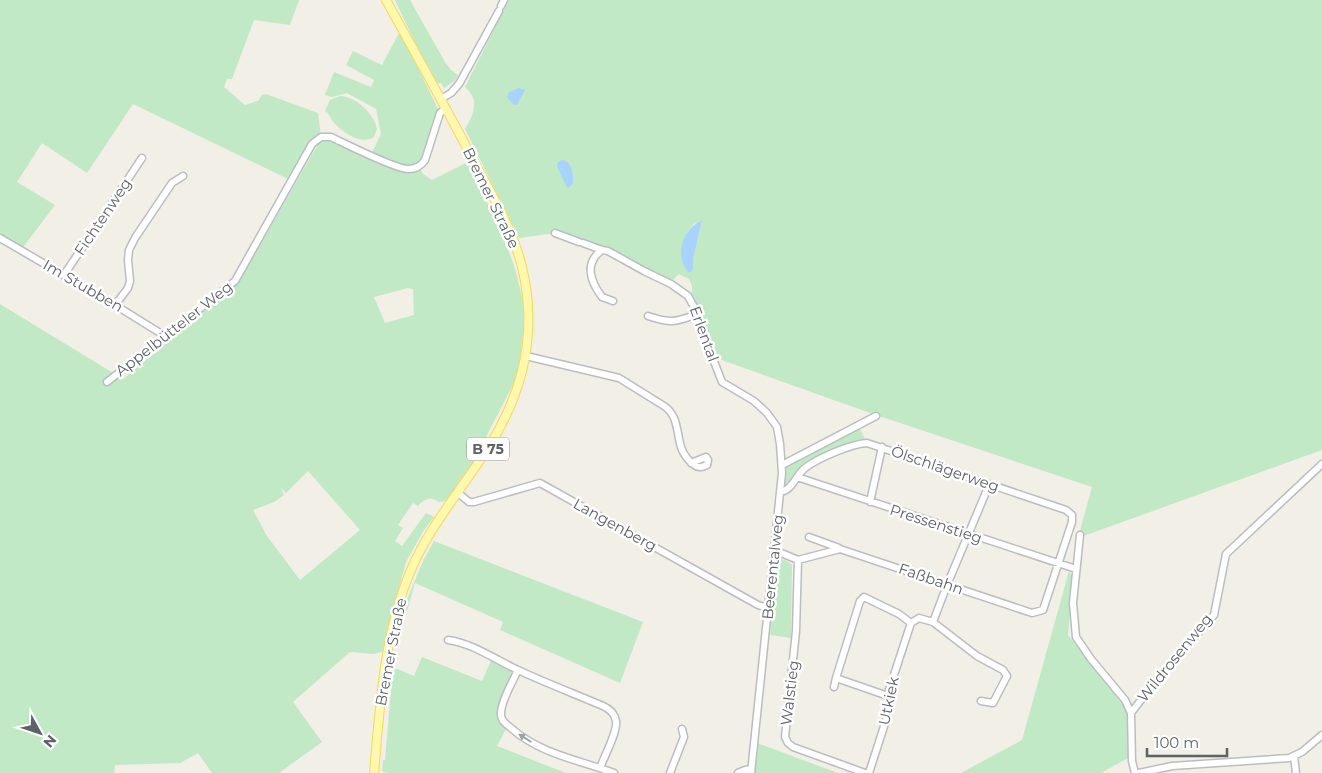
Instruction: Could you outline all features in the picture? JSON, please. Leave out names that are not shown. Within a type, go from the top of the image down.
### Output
[{"type":"main road","name":"Bremer Straße","points":[[374,773],[382,685],[394,622],[403,588],[424,544],[457,492],[488,450],[503,423],[520,382],[526,356],[529,327],[527,291],[513,237],[446,108],[386,0]]},
{"type":"main road","name":"Bremer Straße","points":[[390,0],[399,23]]},
{"type":"street","points":[[441,99],[451,93],[459,84],[501,6]]},
{"type":"street","name":"Appelbütteler Weg","points":[[106,382],[235,281],[312,144],[321,137],[331,137],[399,167],[414,168],[425,160],[439,116],[446,108]]},
{"type":"street","name":"Fichtenweg","points":[[64,275],[142,158]]},
{"type":"street","points":[[115,305],[128,288],[130,281],[129,250],[135,238],[172,183],[182,176]]},
{"type":"street","name":"Erlental","points":[[555,232],[602,250],[608,250],[683,291],[688,296],[698,314],[722,382],[754,401],[767,413],[777,427],[782,465]]},
{"type":"street","name":"Im Stubben","points":[[0,238],[165,336]]},
{"type":"street","points":[[602,250],[591,261],[590,269],[602,297],[613,300]]},
{"type":"street","points":[[648,316],[665,322],[675,322],[698,314]]},
{"type":"street","points":[[526,356],[619,378],[664,406],[670,410],[674,419],[683,455],[691,463]]},
{"type":"street","points":[[782,465],[876,416]]},
{"type":"street","name":"Ölschlägerweg","points":[[780,492],[788,490],[796,477],[815,462],[858,444],[867,443],[1066,510],[1072,515],[1072,522],[1059,564]]},
{"type":"street","points":[[870,502],[882,447]]},
{"type":"street","name":"Wildrosenweg","points":[[1135,773],[1132,761],[1132,713],[1154,683],[1214,615],[1226,554],[1322,464]]},
{"type":"street","name":"Beerentalweg","points":[[751,771],[782,465]]},
{"type":"street","name":"Pressenstieg","points":[[796,477],[1076,569]]},
{"type":"street","name":"Langenberg","points":[[457,492],[469,502],[474,502],[540,483],[758,605],[768,608]]},
{"type":"street","points":[[933,622],[989,485]]},
{"type":"street","points":[[1080,535],[1073,603],[1076,637],[1091,659],[1125,700],[1132,713]]},
{"type":"street","name":"Faßbahn","points":[[809,536],[840,549],[1032,613],[1042,610],[1059,564]]},
{"type":"street","points":[[774,550],[798,560],[840,549]]},
{"type":"street","name":"Walstieg","points":[[798,560],[796,631],[785,737],[788,743],[796,748],[865,773]]},
{"type":"street","points":[[834,687],[860,601],[864,597],[899,614],[911,623],[919,618],[933,622],[977,656],[1003,670],[1007,676],[993,703],[981,701]]},
{"type":"street","name":"Utkiek","points":[[869,773],[887,717],[888,696],[911,623]]},
{"type":"street","points":[[448,640],[455,641],[604,706],[612,712],[616,721],[616,728],[600,768]]},
{"type":"street","points":[[518,670],[505,701],[501,716],[502,720],[514,731],[541,748],[614,773]]},
{"type":"street","points":[[836,678],[888,696]]},
{"type":"street","points":[[670,773],[684,737],[682,729]]},
{"type":"street","points":[[1139,773],[1172,766],[1294,756],[1306,749],[1322,734]]},
{"type":"street","points":[[1294,756],[1296,773]]},
{"type":"street","points":[[738,773],[745,770],[751,771]]},
{"type":"green space","points":[[0,0],[299,0],[290,25],[254,20],[232,79],[227,79],[224,87],[245,105],[258,101],[262,95],[266,94],[318,113],[321,137],[331,137],[371,155],[381,134],[376,109],[347,93],[332,97],[325,95],[334,72],[371,87],[374,80],[346,65],[353,51],[382,65],[400,31],[441,115],[419,167],[423,174],[432,180],[468,162],[499,227],[514,265],[526,312],[518,375],[472,464],[446,501],[438,502],[430,499],[425,500],[418,506],[413,503],[398,525],[403,528],[395,541],[402,546],[426,513],[434,517],[424,530],[406,562],[382,652],[374,654],[350,652],[293,702],[322,742],[279,773],[212,773],[198,753],[180,763],[115,765],[114,773],[0,773],[0,304],[123,379],[239,282],[321,139],[312,144],[292,181],[133,104],[87,173],[42,143],[17,182],[55,205],[21,250],[0,236]],"holes":[[[408,288],[413,289],[414,315],[385,323],[374,297]],[[308,471],[360,530],[300,580],[267,536],[253,510],[274,502],[284,495],[281,488],[286,493]]]},
{"type":"green space","points":[[395,0],[410,0],[445,62],[458,75],[455,81],[444,88],[441,83],[437,83],[419,51]]},
{"type":"green space","points":[[509,0],[1322,0],[1322,450],[1078,538],[1092,487],[873,414],[716,358],[700,309],[692,294],[692,286],[689,279],[679,274],[671,282],[597,248],[555,233],[519,238],[465,129],[473,113],[474,102],[470,92],[465,87]],"holes":[[[702,220],[693,260],[687,233],[694,224]]]},
{"type":"green space","points":[[340,96],[352,99],[368,112],[377,129],[374,137],[363,140],[351,136],[340,129],[332,120],[325,111],[330,100]]},
{"type":"green space","points":[[858,425],[867,443],[862,443],[806,468],[788,490],[783,486],[782,465]]},
{"type":"green space","points":[[434,541],[643,622],[620,683],[500,630],[503,622],[415,583],[406,615],[401,614],[423,561]]},
{"type":"green space","points":[[778,558],[792,565],[791,638],[770,635]]},
{"type":"green space","points":[[1069,571],[1073,578],[1068,635],[1104,678],[1129,713],[1128,758],[1101,773],[961,773],[1022,740]]},
{"type":"green space","points":[[422,657],[482,681],[492,658],[518,670],[501,711],[508,725],[497,746],[566,773],[389,773],[382,771],[383,760],[385,760],[393,667],[414,676]]},
{"type":"green space","points":[[757,743],[838,773],[754,773]]},
{"type":"water","points":[[519,88],[525,90],[517,105],[514,105],[507,97],[509,92]]},
{"type":"water","points":[[562,160],[568,163],[572,172],[573,183],[567,188],[557,166],[558,162]]},
{"type":"water","points":[[702,220],[693,260],[693,269],[691,272],[688,272],[684,265],[681,250],[690,229]]}]
